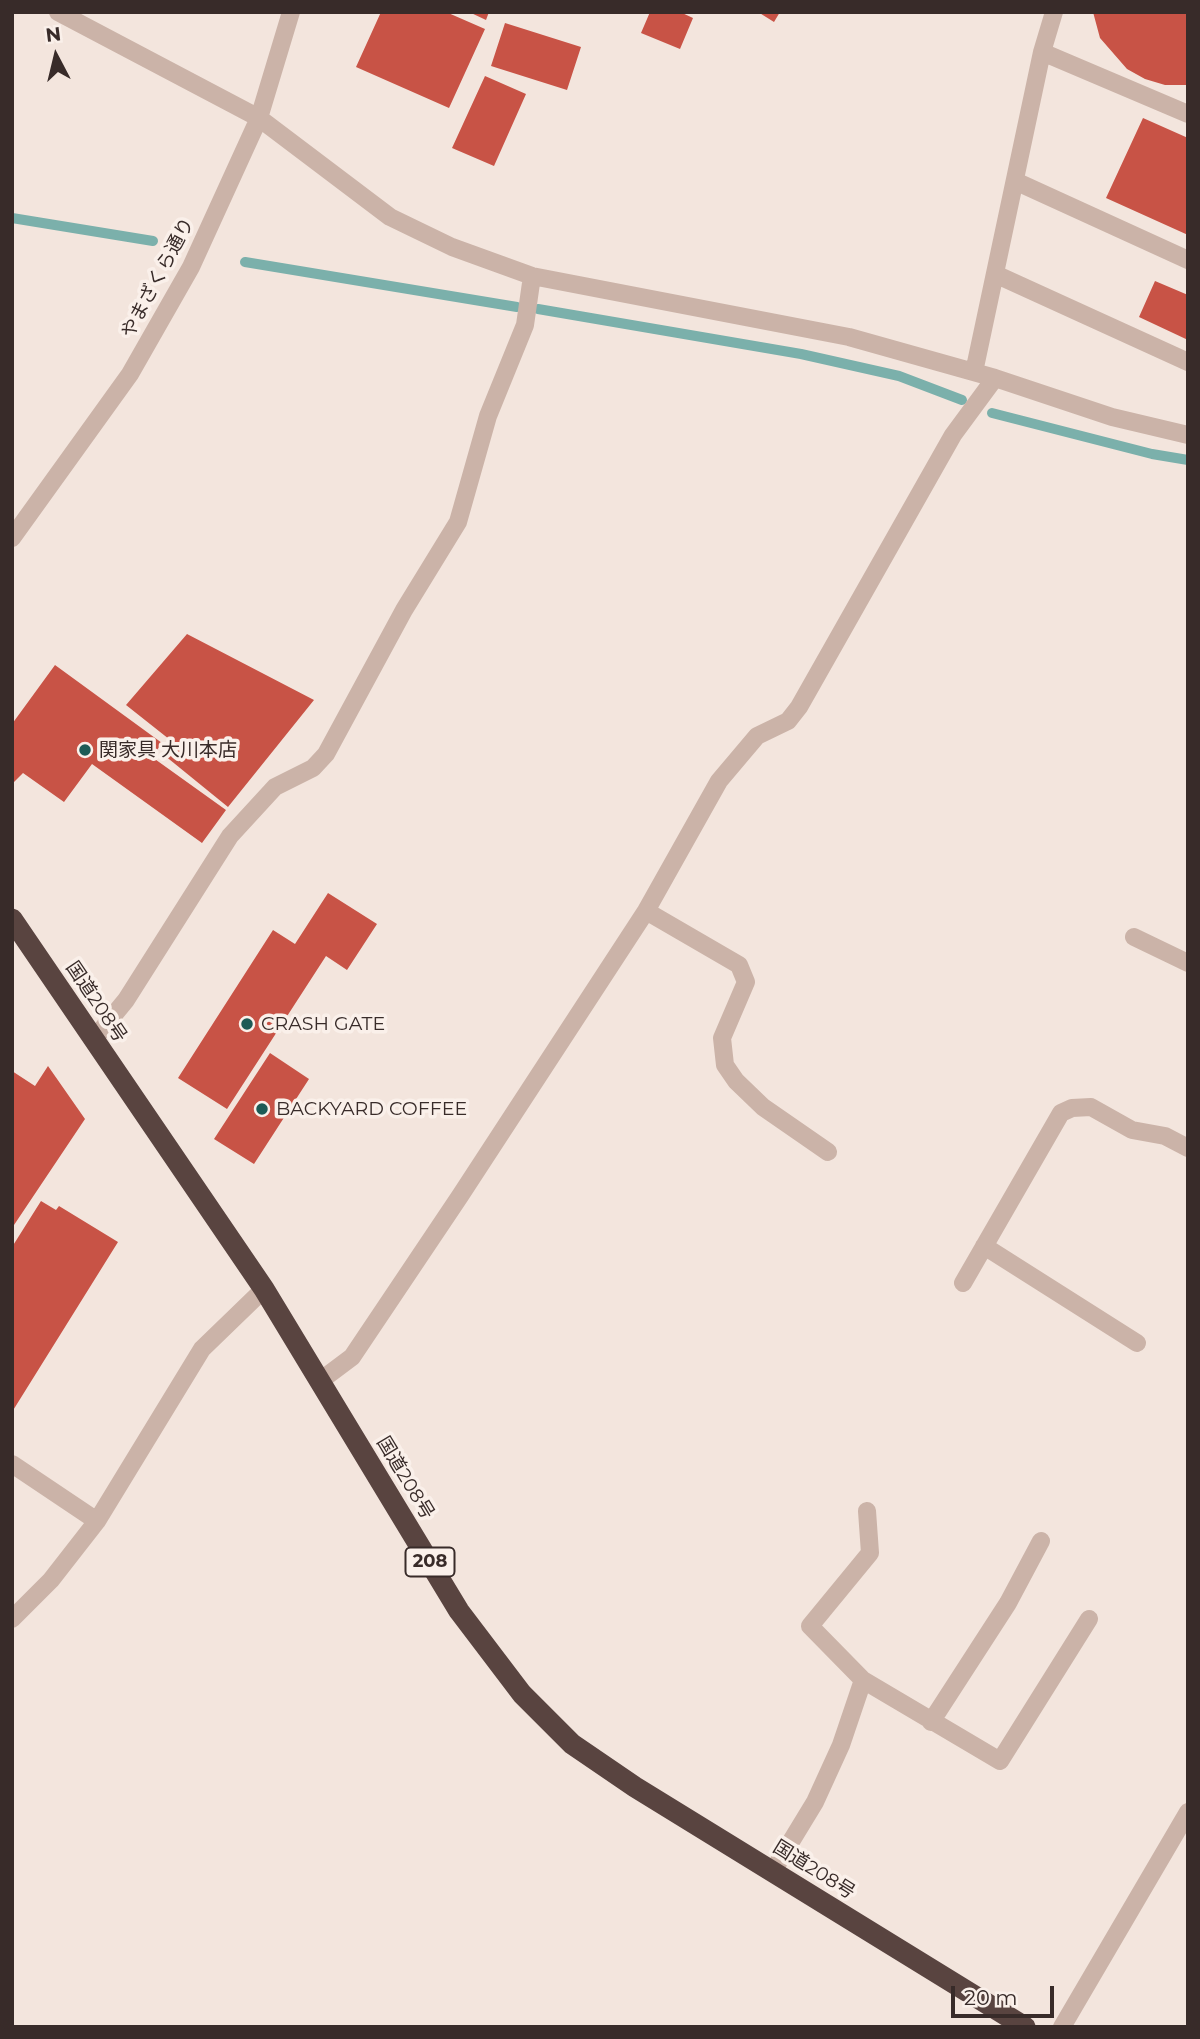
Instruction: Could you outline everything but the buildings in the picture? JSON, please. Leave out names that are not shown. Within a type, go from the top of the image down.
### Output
[{"type":"highway","name":"国道208号","points":[[12,919],[264,1289],[459,1611],[522,1694],[572,1744],[1025,2027]]},
{"type":"street","points":[[58,12],[259,118],[390,217],[452,247],[532,276],[849,337],[995,378],[1112,417],[1188,435]]},
{"type":"street","name":"やまざくら通り","points":[[12,538],[130,374],[191,267],[259,118],[291,12]]},
{"type":"street","points":[[974,372],[1042,52],[1054,12]]},
{"type":"street","points":[[1042,52],[1188,114]]},
{"type":"street","points":[[1015,181],[1188,260]]},
{"type":"street","points":[[995,274],[1188,362]]},
{"type":"street","points":[[94,1039],[126,1000],[230,836],[269,791],[313,768],[326,754],[404,610],[458,522],[488,416],[525,325],[532,276]]},
{"type":"street","points":[[320,1381],[352,1357],[646,911],[719,781],[757,736],[788,721],[799,707],[953,435],[995,378]]},
{"type":"street","points":[[646,911],[739,965],[746,982],[722,1038],[725,1065],[736,1081],[763,1107],[828,1152]]},
{"type":"street","points":[[1134,937],[1188,963]]},
{"type":"street","points":[[963,1283],[1061,1113],[1072,1108],[1091,1107],[1132,1130],[1165,1136],[1188,1148]]},
{"type":"street","points":[[984,1246],[1137,1343]]},
{"type":"street","points":[[12,1619],[51,1580],[97,1521],[202,1349],[264,1289]]},
{"type":"street","points":[[12,1464],[97,1521]]},
{"type":"street","points":[[867,1511],[870,1553],[810,1626],[863,1681],[1000,1761],[1089,1619]]},
{"type":"street","points":[[931,1722],[1009,1602],[1041,1541]]},
{"type":"street","points":[[773,1871],[815,1802],[841,1745],[863,1681]]},
{"type":"street","points":[[1062,2027],[1188,1812]]},
{"type":"waterway","points":[[12,218],[153,241]]},
{"type":"waterway","points":[[245,262],[517,307]]},
{"type":"waterway","points":[[538,309],[801,354],[899,376],[962,400]]},
{"type":"waterway","points":[[992,413],[1152,454],[1188,460]]},
{"type":"place","name":"関家具 大川本店","points":[[85,750]]},
{"type":"place","name":"CRASH GATE","points":[[247,1024]]},
{"type":"place","name":"BACKYARD COFFEE","points":[[262,1109]]}]
